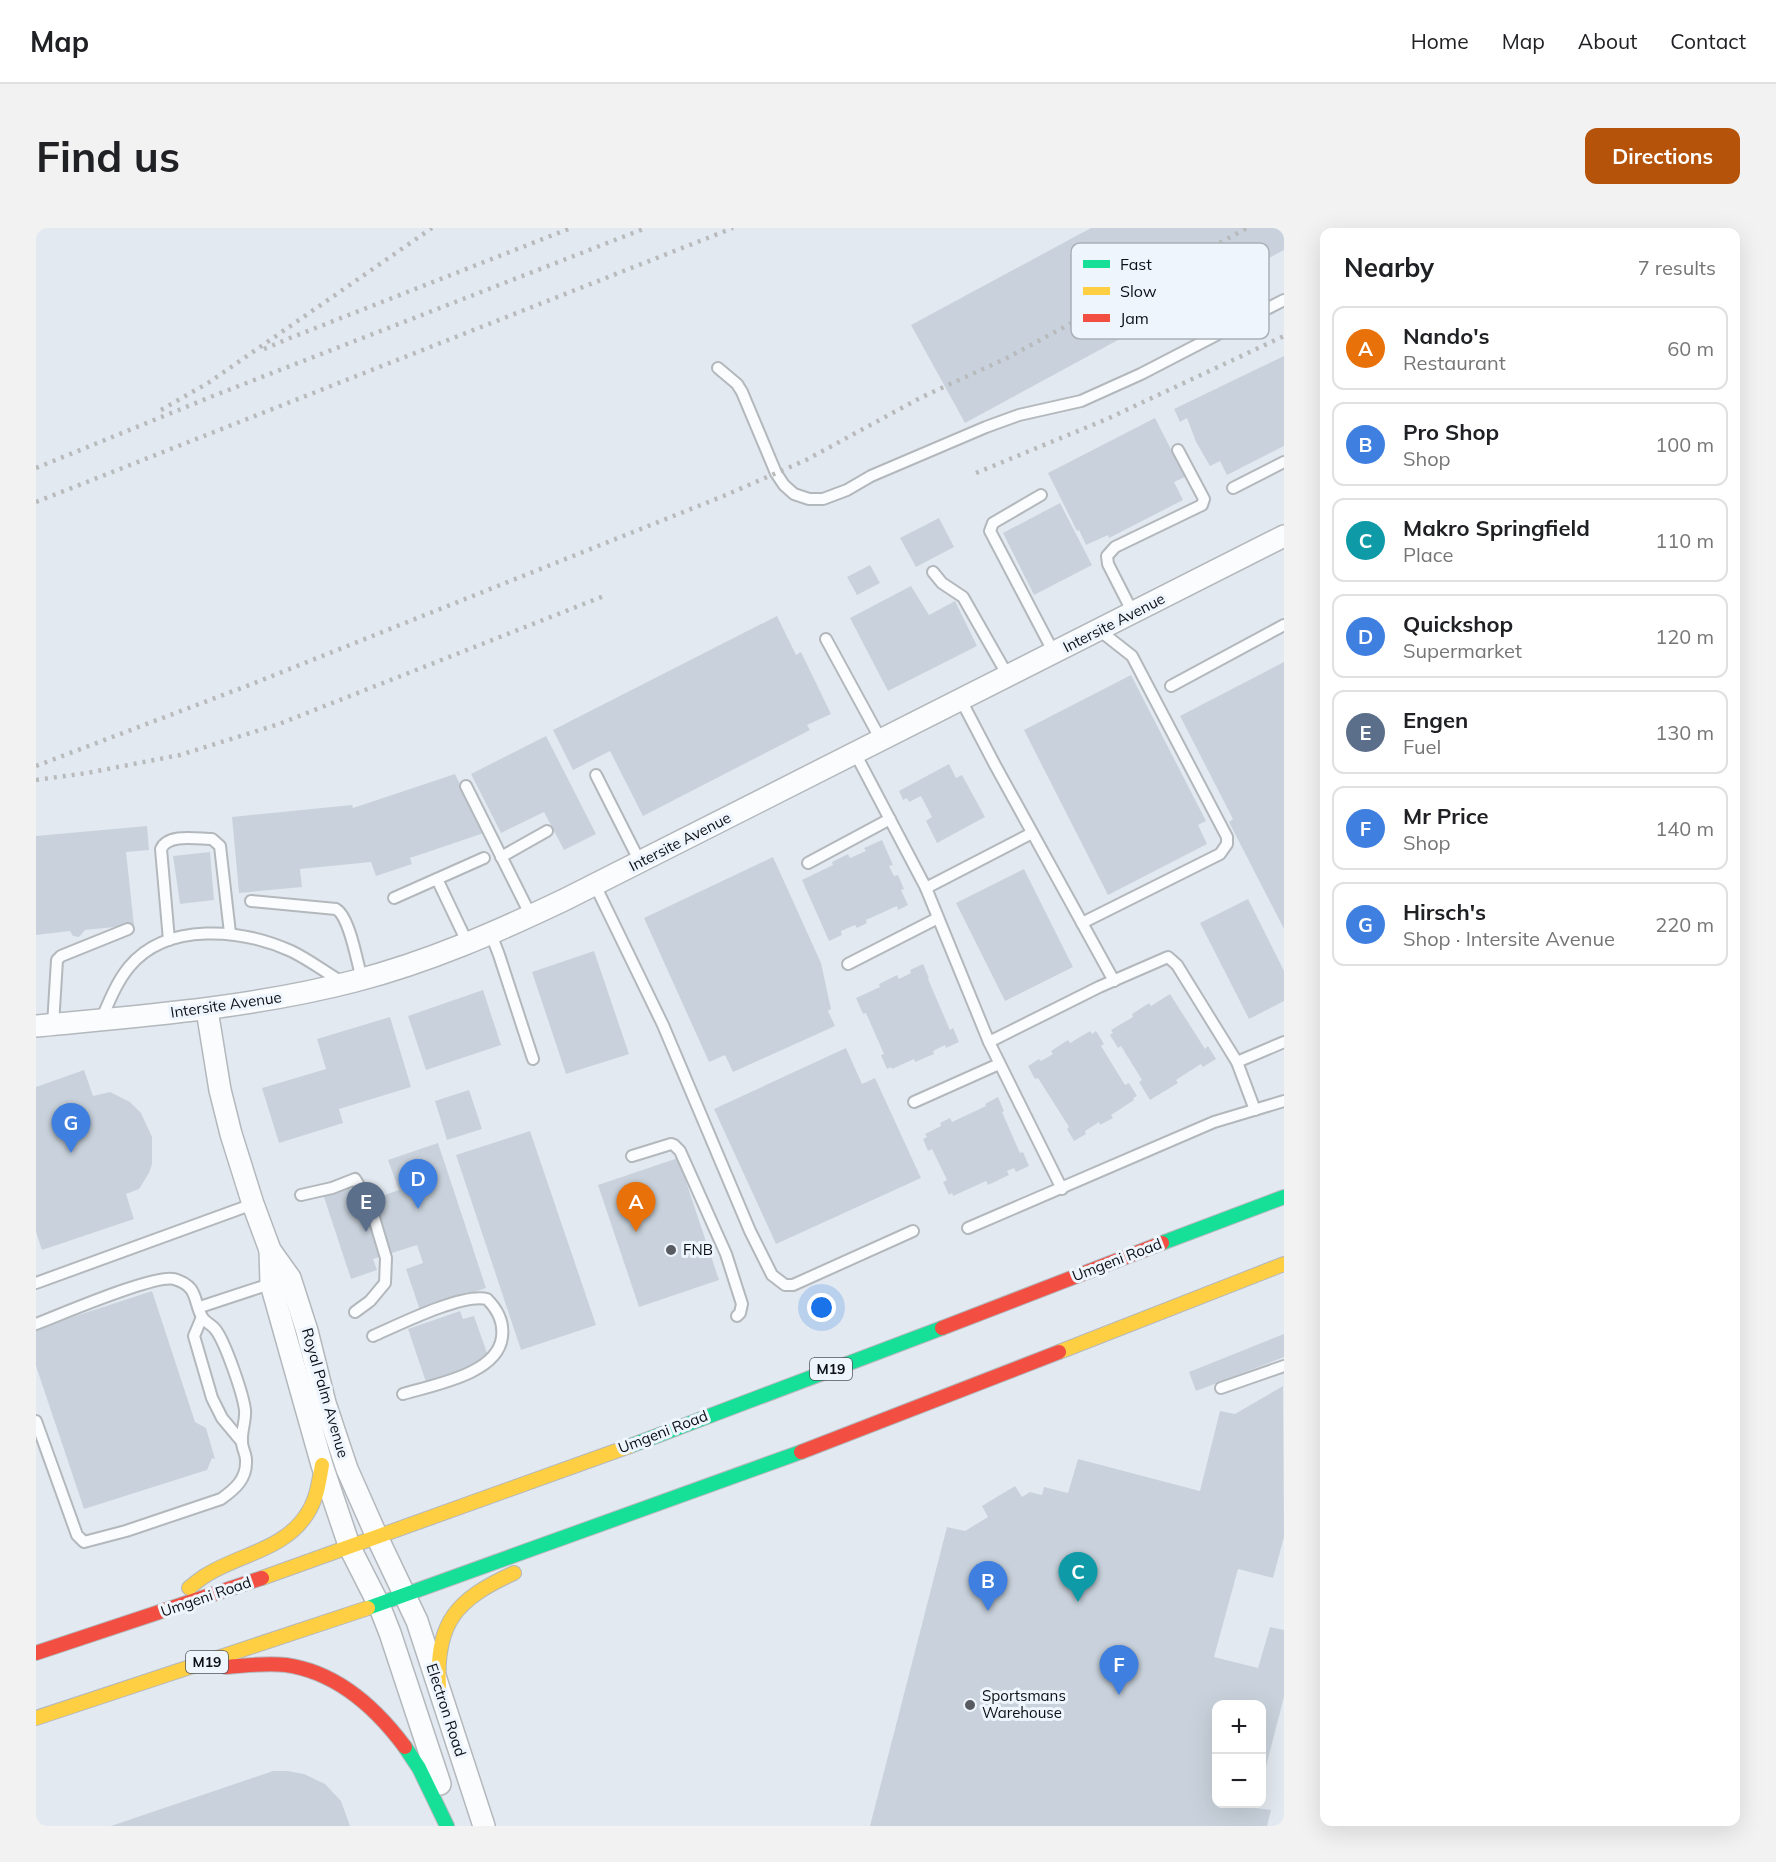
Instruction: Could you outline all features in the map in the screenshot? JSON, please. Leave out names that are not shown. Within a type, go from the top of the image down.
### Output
[{"type":"highway","name":"Umgeni Road","points":[[36,1653],[378,1539],[1284,1197]]},
{"type":"highway","name":"M19","points":[[36,1718],[379,1605],[788,1457],[1284,1264]]},
{"type":"highway","points":[[167,1611],[185,1591],[207,1575],[271,1547],[291,1532],[306,1516],[315,1498],[322,1465]]},
{"type":"highway","points":[[439,1687],[438,1665],[441,1640],[449,1620],[467,1600],[494,1581],[529,1564],[552,1542]]},
{"type":"highway","points":[[178,1672],[255,1664],[293,1667],[324,1676],[357,1696],[376,1711],[402,1742],[419,1768],[447,1826]]},
{"type":"street","name":"Intersite Avenue","points":[[44,1026],[207,1010],[271,999],[353,981],[406,966],[468,944],[595,885],[1284,536]]},
{"type":"street","name":"Royal Palm Avenue","points":[[207,1010],[220,1090],[231,1134],[280,1281],[322,1465],[350,1548],[379,1605]]},
{"type":"street","name":"Royal Palm Avenue","points":[[280,1281],[307,1331],[325,1403],[347,1469],[406,1595]]},
{"type":"street","name":"Electron Road","points":[[406,1595],[417,1621],[484,1826]]},
{"type":"street","name":"Electron Road","points":[[379,1605],[427,1740],[453,1826]]},
{"type":"lane","points":[[1269,308],[1284,300]]},
{"type":"lane","points":[[718,368],[737,384],[742,392],[776,473],[784,485],[794,494],[809,499],[823,499],[986,426],[1019,415],[1081,401],[1142,374],[1209,339]]},
{"type":"lane","points":[[1133,613],[1108,564],[1107,556],[1115,547],[1202,505],[1204,499],[1179,450]]},
{"type":"lane","points":[[1233,488],[1284,462]]},
{"type":"lane","points":[[1041,495],[993,522],[990,531],[1054,653]]},
{"type":"lane","points":[[933,572],[942,583],[963,597],[1008,676]]},
{"type":"lane","points":[[1172,687],[1284,625]]},
{"type":"lane","points":[[1082,923],[1220,854],[1227,844],[1227,837],[1140,670],[1127,650],[1099,630]]},
{"type":"lane","points":[[826,639],[881,740]]},
{"type":"lane","points":[[961,700],[1114,981]]},
{"type":"lane","points":[[855,753],[926,888],[989,1042],[1062,1189]]},
{"type":"lane","points":[[596,775],[640,862]]},
{"type":"lane","points":[[466,786],[531,916]]},
{"type":"lane","points":[[808,863],[890,819]]},
{"type":"lane","points":[[501,857],[547,831]]},
{"type":"lane","points":[[926,888],[1032,833]]},
{"type":"lane","points":[[169,940],[161,849],[167,841],[175,839],[212,839],[220,846],[230,933]]},
{"type":"lane","points":[[394,898],[484,858]]},
{"type":"lane","points":[[437,879],[468,944]]},
{"type":"lane","points":[[595,885],[663,1025],[750,1231],[772,1275],[785,1285],[793,1285],[913,1231]]},
{"type":"lane","points":[[251,901],[336,909],[341,912],[346,922],[353,981]]},
{"type":"lane","points":[[848,964],[938,918]]},
{"type":"lane","points":[[44,1026],[57,960],[128,929]]},
{"type":"lane","points":[[101,1020],[113,992],[130,965],[169,940],[196,934],[230,933],[270,943],[353,981]]},
{"type":"lane","points":[[490,934],[500,955],[533,1059]]},
{"type":"lane","points":[[989,1042],[1162,958],[1171,958],[1237,1062],[1255,1110]]},
{"type":"lane","points":[[1237,1062],[1284,1042]]},
{"type":"lane","points":[[914,1102],[999,1064]]},
{"type":"lane","points":[[968,1228],[1214,1122],[1284,1101]]},
{"type":"lane","points":[[632,1156],[671,1144],[680,1151],[726,1254],[742,1304],[737,1316]]},
{"type":"lane","points":[[301,1195],[332,1188],[355,1179],[366,1196],[386,1258],[385,1283],[370,1301],[355,1312]]},
{"type":"lane","points":[[36,1283],[253,1204]]},
{"type":"lane","points":[[36,1324],[162,1279],[171,1279],[188,1287],[195,1295],[201,1312],[216,1330],[242,1397],[246,1413],[242,1442],[246,1459],[244,1478],[234,1490],[221,1499],[86,1543],[77,1535],[36,1421]]},
{"type":"lane","points":[[201,1312],[280,1281]]},
{"type":"lane","points":[[373,1336],[471,1298],[487,1299],[499,1314],[503,1330],[502,1342],[490,1361],[464,1375],[403,1394]]},
{"type":"lane","points":[[201,1312],[195,1336],[212,1398],[222,1419],[242,1442]]},
{"type":"lane","points":[[1221,1388],[1284,1366]]},
{"type":"building","points":[[1091,228],[1284,228],[1284,250],[1269,258],[1269,243],[1071,243],[1071,339],[1120,339],[965,423],[911,325]]},
{"type":"building","points":[[1284,356],[1284,446],[1227,475],[1220,461],[1210,466],[1196,442],[1187,418],[1180,422],[1174,409]]},
{"type":"building","points":[[1155,418],[1185,477],[1174,482],[1183,500],[1109,538],[1108,535],[1086,545],[1048,473]]},
{"type":"building","points":[[1060,503],[1092,565],[1034,595],[1003,533]]},
{"type":"building","points":[[939,518],[954,547],[916,567],[900,538]]},
{"type":"building","points":[[870,565],[880,583],[857,595],[847,577]]},
{"type":"building","points":[[911,586],[929,615],[955,601],[977,646],[888,691],[850,618]]},
{"type":"building","points":[[777,616],[796,655],[801,652],[831,714],[807,725],[810,730],[643,816],[610,751],[573,770],[553,730]]},
{"type":"building","points":[[1284,662],[1284,929],[1229,822],[1233,819],[1180,716]]},
{"type":"building","points":[[1131,675],[1206,821],[1198,825],[1207,844],[1108,895],[1024,730]]},
{"type":"building","points":[[546,736],[596,834],[564,850],[544,812],[501,833],[471,774]]},
{"type":"building","points":[[949,764],[956,778],[962,775],[985,817],[937,843],[926,821],[932,817],[921,796],[909,802],[907,798],[903,800],[899,791]]},
{"type":"building","points":[[455,774],[484,833],[410,858],[412,864],[376,876],[371,862],[300,869],[302,887],[239,893],[232,817],[352,805],[353,808]]},
{"type":"building","points":[[147,826],[149,850],[126,852],[134,925],[85,930],[79,937],[73,936],[70,931],[36,935],[36,836]]},
{"type":"building","points":[[882,840],[893,865],[889,866],[894,876],[898,875],[904,889],[901,890],[908,905],[898,910],[897,906],[866,920],[867,923],[857,928],[855,925],[841,931],[842,935],[829,941],[802,880],[833,865],[832,862],[848,854],[850,858],[866,851],[864,848]]},
{"type":"building","points":[[210,852],[214,900],[180,904],[173,856]]},
{"type":"building","points":[[773,857],[821,963],[831,1009],[828,1011],[835,1026],[733,1072],[725,1055],[709,1062],[644,918]]},
{"type":"building","points":[[1024,869],[1073,967],[1005,1001],[956,903]]},
{"type":"building","points":[[1248,899],[1284,971],[1284,1001],[1249,1019],[1200,923]]},
{"type":"building","points":[[594,951],[629,1054],[566,1074],[532,972]]},
{"type":"building","points":[[923,964],[950,1030],[953,1028],[959,1042],[946,1048],[945,1045],[933,1051],[934,1054],[915,1062],[914,1059],[887,1069],[881,1055],[884,1054],[866,1013],[863,1014],[856,998],[880,987],[879,984],[897,975],[899,979],[911,973],[910,970]]},
{"type":"building","points":[[483,990],[501,1045],[426,1070],[408,1016]]},
{"type":"building","points":[[1170,994],[1205,1049],[1208,1046],[1216,1059],[1203,1067],[1201,1064],[1176,1080],[1178,1083],[1150,1100],[1139,1082],[1142,1080],[1121,1046],[1118,1048],[1110,1035],[1113,1033],[1111,1030],[1133,1017],[1132,1014],[1149,1003],[1151,1006]]},
{"type":"building","points":[[390,1017],[411,1087],[339,1109],[343,1123],[279,1143],[262,1088],[326,1069],[317,1039]]},
{"type":"building","points":[[1090,1031],[1092,1034],[1096,1031],[1104,1044],[1101,1046],[1125,1085],[1129,1083],[1137,1096],[1111,1115],[1113,1118],[1100,1125],[1099,1122],[1074,1141],[1067,1129],[1069,1127],[1028,1066],[1053,1054],[1051,1051],[1068,1040],[1070,1043]]},
{"type":"building","points":[[846,1048],[862,1084],[875,1078],[921,1178],[776,1244],[714,1109]]},
{"type":"building","points":[[84,1070],[93,1096],[110,1092],[130,1102],[141,1113],[152,1137],[152,1164],[139,1189],[126,1194],[134,1219],[42,1250],[36,1232],[36,1087]]},
{"type":"building","points":[[469,1090],[482,1129],[447,1140],[435,1101]]},
{"type":"building","points":[[998,1097],[1020,1153],[1023,1152],[1029,1166],[1016,1172],[1014,1168],[1007,1171],[1009,1175],[988,1185],[986,1181],[953,1196],[952,1193],[949,1195],[943,1182],[947,1180],[932,1149],[928,1151],[923,1139],[927,1137],[925,1134],[941,1126],[940,1123],[950,1118],[952,1122],[986,1106],[985,1104]]},
{"type":"building","points":[[530,1131],[596,1325],[521,1350],[456,1155]]},
{"type":"building","points":[[438,1143],[486,1288],[420,1310],[406,1269],[423,1263],[417,1245],[373,1259],[377,1270],[351,1279],[320,1185],[346,1176],[355,1205],[399,1190],[388,1160]]},
{"type":"building","points":[[678,1158],[719,1280],[639,1307],[598,1185]]},
{"type":"building","points":[[152,1291],[195,1422],[206,1428],[215,1459],[212,1458],[207,1470],[84,1509],[36,1366],[36,1329]]},
{"type":"building","points":[[460,1311],[463,1319],[474,1316],[487,1353],[482,1363],[426,1382],[408,1329]]},
{"type":"building","points":[[1284,1334],[1284,1357],[1196,1391],[1189,1372]]},
{"type":"building","points":[[1283,1386],[1284,1537],[1273,1578],[1238,1569],[1214,1657],[1258,1668],[1270,1627],[1284,1630],[1284,1697],[1266,1767],[1266,1700],[1212,1700],[1212,1808],[1271,1810],[1267,1826],[870,1826],[947,1527],[965,1531],[988,1517],[982,1506],[1015,1486],[1022,1497],[1030,1492],[1042,1495],[1044,1487],[1068,1493],[1078,1459],[1200,1491],[1220,1411],[1235,1414]]},
{"type":"building","points":[[273,1771],[304,1774],[325,1784],[341,1801],[350,1826],[111,1826]]},
{"type":"railway","points":[[161,410],[208,383],[432,228]]},
{"type":"railway","points":[[264,349],[571,228]]},
{"type":"railway","points":[[36,468],[213,396],[646,228]]},
{"type":"railway","points":[[36,502],[733,228]]},
{"type":"railway","points":[[1219,243],[1247,228]]},
{"type":"railway","points":[[36,766],[252,684],[726,495],[806,460],[920,398],[1007,358],[1071,323]]},
{"type":"railway","points":[[976,473],[1107,419],[1284,336]]},
{"type":"railway","points":[[36,780],[87,773],[180,755],[279,724],[604,596]]},
{"type":"traffic: fast","points":[[1162,1243],[1284,1197]]},
{"type":"traffic: fast","points":[[630,1446],[942,1328]]},
{"type":"traffic: fast","points":[[368,1608],[801,1452]]},
{"type":"traffic: fast","points":[[405,1747],[419,1768],[447,1826]]},
{"type":"traffic: slow","points":[[1059,1352],[1284,1264]]},
{"type":"traffic: slow","points":[[262,1578],[630,1446]]},
{"type":"traffic: slow","points":[[189,1588],[221,1567],[275,1543],[298,1526],[313,1502],[322,1465]]},
{"type":"traffic: slow","points":[[439,1687],[441,1645],[454,1615],[464,1603],[478,1593],[514,1573]]},
{"type":"traffic: slow","points":[[36,1718],[368,1608]]},
{"type":"traffic: jam","points":[[942,1328],[1162,1243]]},
{"type":"traffic: jam","points":[[801,1452],[1059,1352]]},
{"type":"traffic: jam","points":[[36,1653],[262,1578]]},
{"type":"traffic: jam","points":[[226,1667],[286,1665],[322,1675],[368,1706],[405,1747]]},
{"type":"place","name":"Hirsch's","points":[[71,1153]]},
{"type":"place","name":"Quickshop","points":[[418,1209]]},
{"type":"place","name":"Engen","points":[[366,1232]]},
{"type":"place","name":"Nando's","points":[[636,1232]]},
{"type":"place","name":"FNB","points":[[671,1250]]},
{"type":"place","name":"Makro Springfield","points":[[1078,1602]]},
{"type":"place","name":"Pro Shop","points":[[988,1611]]},
{"type":"place","name":"Mr Price","points":[[1119,1695]]},
{"type":"place","name":"Sportsmans Warehouse","points":[[970,1705]]}]
